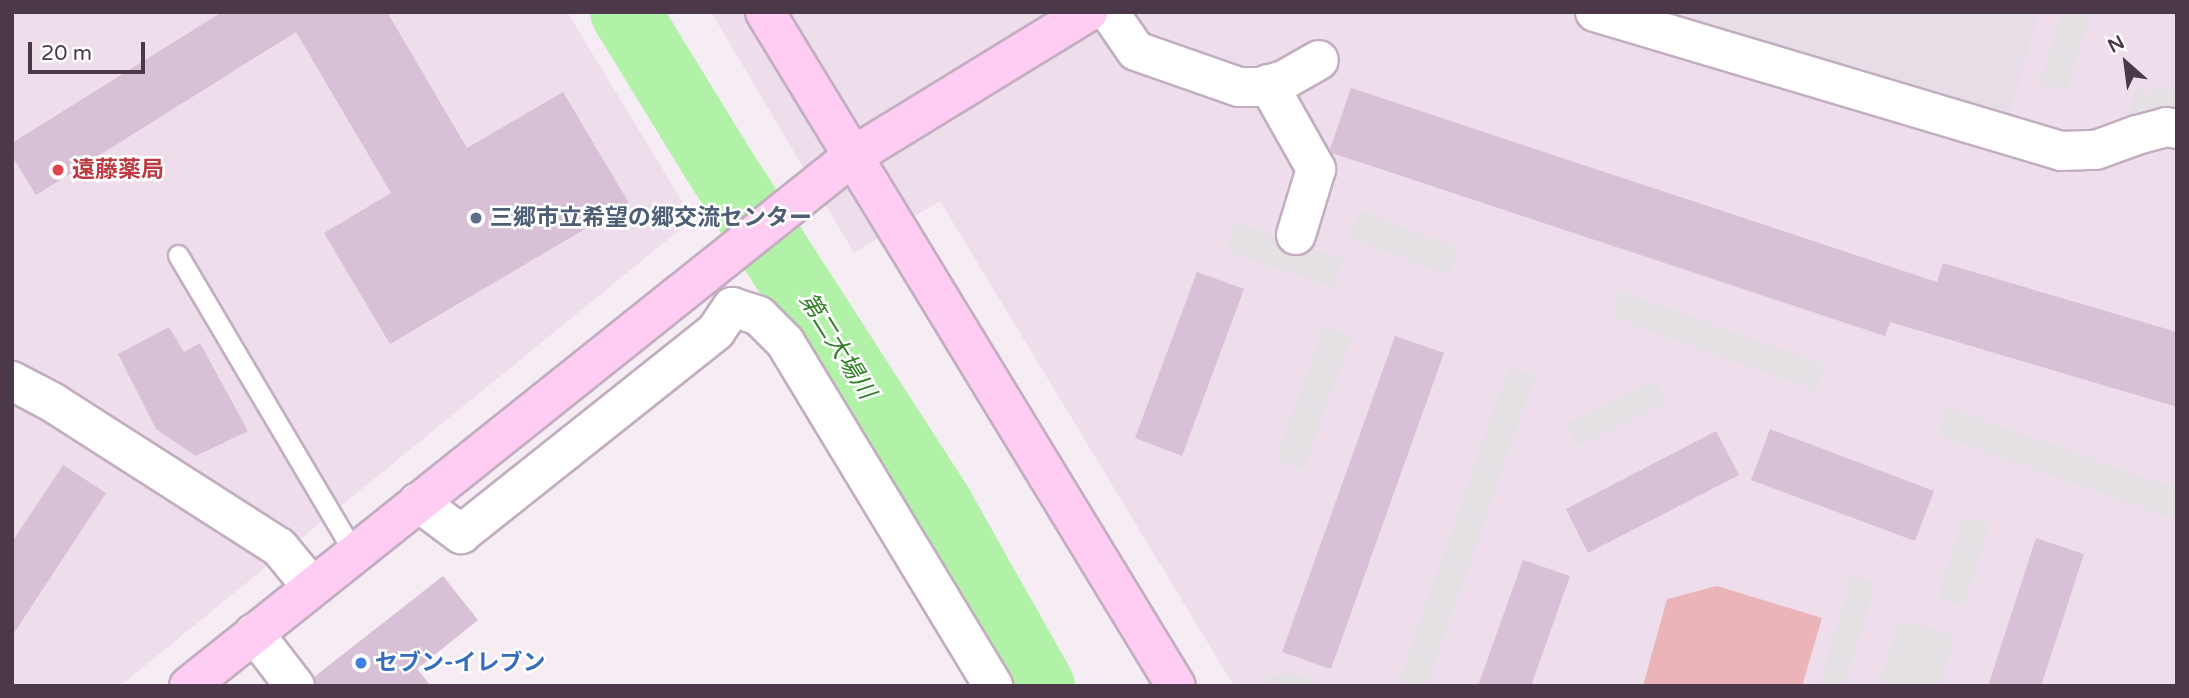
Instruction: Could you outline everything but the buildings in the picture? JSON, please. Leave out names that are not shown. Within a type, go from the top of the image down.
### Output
[{"type":"street","points":[[765,12],[1176,686]]},
{"type":"street","points":[[189,686],[661,306],[853,156],[1088,12]]},
{"type":"street","points":[[1110,12],[1136,51],[1239,86],[1284,80],[1319,60]]},
{"type":"street","points":[[1595,12],[2061,151],[2096,150],[2166,127],[2177,129]]},
{"type":"street","points":[[1268,84],[1316,169],[1296,235]]},
{"type":"street","points":[[418,502],[461,534],[716,331],[732,307],[759,316],[786,342],[993,686]]},
{"type":"street","points":[[12,382],[52,401],[279,547],[312,587]]},
{"type":"street","points":[[254,633],[295,686]]},
{"type":"lane","points":[[178,255],[354,553]]},
{"type":"shaded area","points":[[12,12],[567,12],[693,219],[120,686],[12,686]]},
{"type":"shaded area","points":[[711,12],[2177,12],[2177,686],[1234,686],[940,201],[854,253]]},
{"type":"shaded area","points":[[1671,12],[2040,12],[2007,119]]},
{"type":"shaded area","points":[[2062,12],[2091,12],[2067,92],[2040,84]]},
{"type":"shaded area","points":[[2153,87],[2165,91],[2168,87],[2177,88],[2177,111],[2127,120],[2137,89],[2149,94]]},
{"type":"shaded area","points":[[1359,210],[1459,249],[1448,276],[1349,237]]},
{"type":"shaded area","points":[[1235,222],[1343,259],[1333,287],[1225,251]]},
{"type":"shaded area","points":[[1621,291],[1825,365],[1816,391],[1612,317]]},
{"type":"shaded area","points":[[1324,326],[1352,336],[1303,470],[1276,460]]},
{"type":"shaded area","points":[[1509,367],[1535,376],[1427,686],[1411,686],[1399,682]]},
{"type":"shaded area","points":[[1656,381],[1667,404],[1577,446],[1566,423]]},
{"type":"shaded area","points":[[1947,407],[2177,489],[2177,520],[1937,435]]},
{"type":"shaded area","points":[[1964,515],[1990,523],[1964,606],[1938,598]]},
{"type":"shaded area","points":[[1852,575],[1876,582],[1845,686],[1819,686]]},
{"type":"shaded area","points":[[1717,586],[1822,618],[1802,686],[1643,686],[1667,599]]},
{"type":"shaded area","points":[[1899,619],[1956,635],[1940,686],[1878,686]]},
{"type":"shaded area","points":[[1292,673],[1328,686],[1267,686],[1267,676]]},
{"type":"waterway","name":"第二大場川","points":[[625,12],[715,159],[939,507],[1040,686]]},
{"type":"place","name":"遠藤薬局","points":[[58,170]]},
{"type":"place","name":"三郷市立希望の郷交流センター","points":[[476,218]]},
{"type":"place","name":"セブン-イレブン","points":[[361,663]]}]
